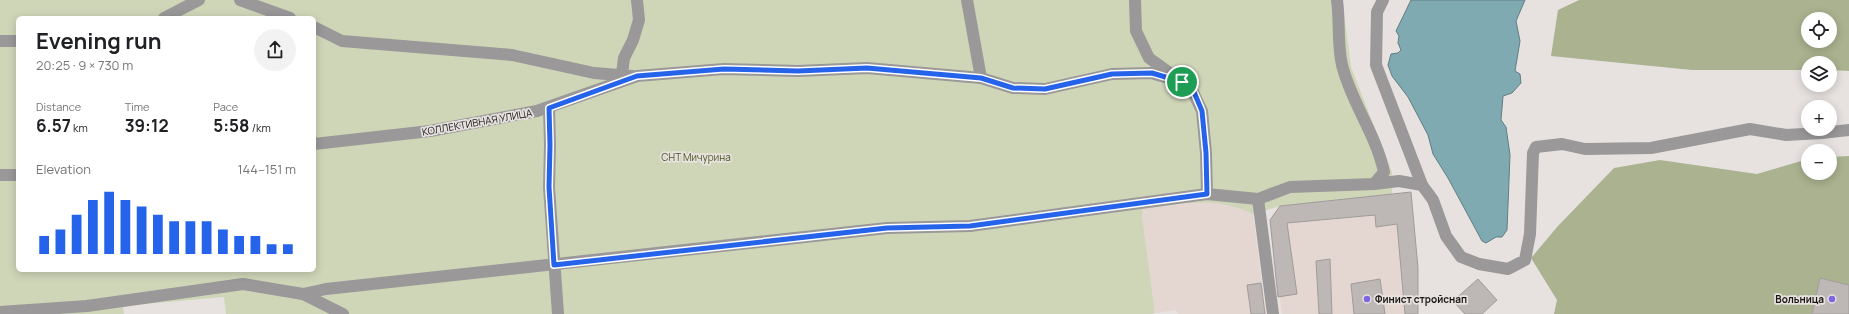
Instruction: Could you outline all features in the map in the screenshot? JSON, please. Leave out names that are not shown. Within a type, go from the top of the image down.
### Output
[{"type":"street","points":[[168,16],[199,0]]},
{"type":"street","points":[[240,0],[284,16]]},
{"type":"street","points":[[622,74],[624,58],[633,40],[639,20],[637,0]]},
{"type":"street","points":[[967,0],[981,78]]},
{"type":"street","points":[[1135,0],[1136,31],[1149,58],[1182,82]]},
{"type":"street","points":[[1337,0],[1342,64],[1359,109],[1381,158],[1384,172],[1374,184]]},
{"type":"street","points":[[1383,0],[1377,12],[1376,65],[1422,185],[1433,200],[1446,236],[1461,257],[1479,264],[1508,269],[1525,260],[1529,244],[1533,153],[1536,147],[1562,144],[1585,149],[1651,148],[1750,129],[1786,135],[1849,130]]},
{"type":"street","points":[[316,27],[342,41],[512,55],[594,73],[637,76]]},
{"type":"street","points":[[0,41],[16,41]]},
{"type":"street","name":"КОЛЛЕКТИВНАЯ УЛИЦА","points":[[316,144],[430,131],[549,108],[637,76],[724,69],[798,71],[867,68],[981,78],[1013,88],[1045,89],[1112,74],[1152,73],[1182,82],[1194,92],[1202,111],[1206,153],[1207,194]]},
{"type":"street","points":[[549,108],[549,187],[558,314]]},
{"type":"street","points":[[0,175],[16,175]]},
{"type":"street","points":[[303,294],[326,289],[887,228],[970,226],[1207,194],[1258,199],[1290,187],[1374,184],[1399,181],[1422,185]]},
{"type":"street","points":[[1258,199],[1273,314]]},
{"type":"street","points":[[0,312],[87,306],[243,284],[303,294],[343,314]]},
{"type":"shaded area","points":[[1411,192],[1418,268],[1418,314],[1282,314],[1270,220],[1280,206]]},
{"type":"shaded area","points":[[1209,201],[1235,205],[1253,214],[1266,314],[1178,314],[1176,310],[1155,313],[1142,216],[1143,209]]},
{"type":"green space","name":"СНТ Мичурина","points":[[0,0],[1342,0],[1351,67],[1392,172],[1392,194],[1280,206],[1253,214],[1224,204],[1198,202],[1143,209],[1142,216],[1155,313],[1152,314],[226,314],[224,297],[123,306],[124,314],[0,314]]},
{"type":"green space","points":[[1579,0],[1849,0],[1849,71],[1837,70],[1837,56],[1801,56],[1801,70],[1692,70],[1551,56],[1558,10]]},
{"type":"green space","points":[[1849,156],[1849,285],[1820,278],[1812,314],[1554,314],[1557,300],[1531,258],[1558,226],[1614,168],[1660,160],[1757,174],[1801,161],[1801,180],[1837,180],[1837,157]]},
{"type":"water","points":[[1411,0],[1525,0],[1516,21],[1520,41],[1515,71],[1520,74],[1521,83],[1512,93],[1503,96],[1501,120],[1506,127],[1510,155],[1507,230],[1502,237],[1496,237],[1486,243],[1482,241],[1448,178],[1433,154],[1428,135],[1408,97],[1392,76],[1388,65],[1391,54],[1398,53],[1401,50],[1398,43],[1399,36],[1396,31]]},
{"type":"building","points":[[1411,192],[1418,268],[1418,314],[1405,314],[1397,224],[1376,227],[1375,215],[1287,223],[1297,294],[1278,297],[1270,220],[1280,206]]},
{"type":"building","points":[[1330,259],[1332,314],[1319,314],[1316,261]]},
{"type":"building","name":"Вольница","points":[[1820,278],[1849,285],[1849,314],[1812,314]]},
{"type":"building","name":"Финист стройснап","points":[[1380,279],[1385,314],[1354,314],[1351,284]]},
{"type":"building","points":[[1478,279],[1497,300],[1482,314],[1465,314],[1453,301]]},
{"type":"building","points":[[1261,283],[1265,314],[1251,314],[1247,285]]},
{"type":"place","name":"Финист стройснап","points":[[1367,299]]},
{"type":"place","name":"Вольница","points":[[1832,299]]},
{"type":"route","points":[[867,68],[981,78],[1013,88],[1045,89],[1112,74],[1152,73],[1182,82],[1194,92],[1202,111],[1206,153],[1207,194],[970,226],[887,228],[554,265],[549,187],[549,108],[597,91],[625,79],[637,76],[724,69],[798,71],[867,68]]}]
